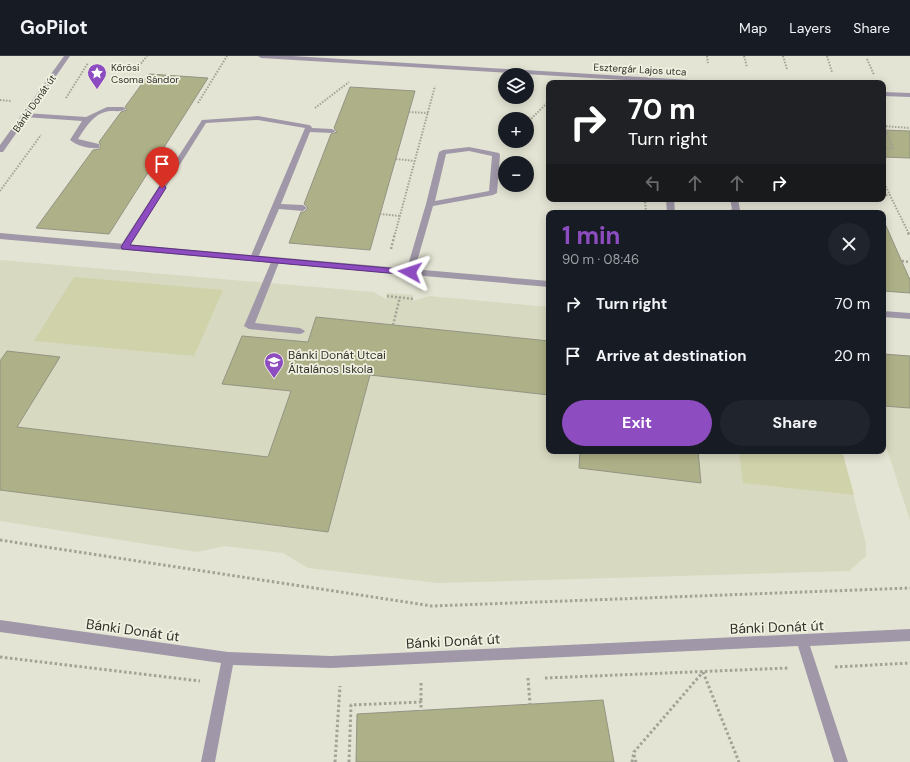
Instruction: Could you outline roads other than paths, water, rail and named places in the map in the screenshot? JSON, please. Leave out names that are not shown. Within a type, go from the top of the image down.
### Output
[{"type":"street","name":"Bánki Donát út","points":[[0,150],[67,56]]},
{"type":"street","name":"Esztergár Lajos utca","points":[[261,56],[657,80]]},
{"type":"street","points":[[886,94],[910,95]]},
{"type":"street","points":[[25,115],[87,119],[107,109],[123,109]]},
{"type":"street","points":[[124,247],[204,121],[258,118],[309,127],[254,258]]},
{"type":"street","points":[[87,119],[74,140],[83,144],[96,146]]},
{"type":"street","points":[[307,130],[332,131]]},
{"type":"street","points":[[410,272],[430,204],[443,152],[469,149],[496,155],[493,193],[430,204]]},
{"type":"street","points":[[276,206],[303,208]]},
{"type":"street","points":[[0,236],[546,284]]},
{"type":"street","points":[[276,260],[249,326],[300,331]]},
{"type":"street","points":[[886,314],[910,316]]},
{"type":"street","name":"Bánki Donát út","points":[[0,626],[228,658],[331,662],[910,635]]},
{"type":"street","points":[[802,641],[841,762]]},
{"type":"street","points":[[208,762],[228,658]]},
{"type":"place","name":"Kőrösi Csoma Sándor","points":[[97,90]]},
{"type":"place","name":"Bánki Donát Utcai Általános Iskola","points":[[274,379]]}]
